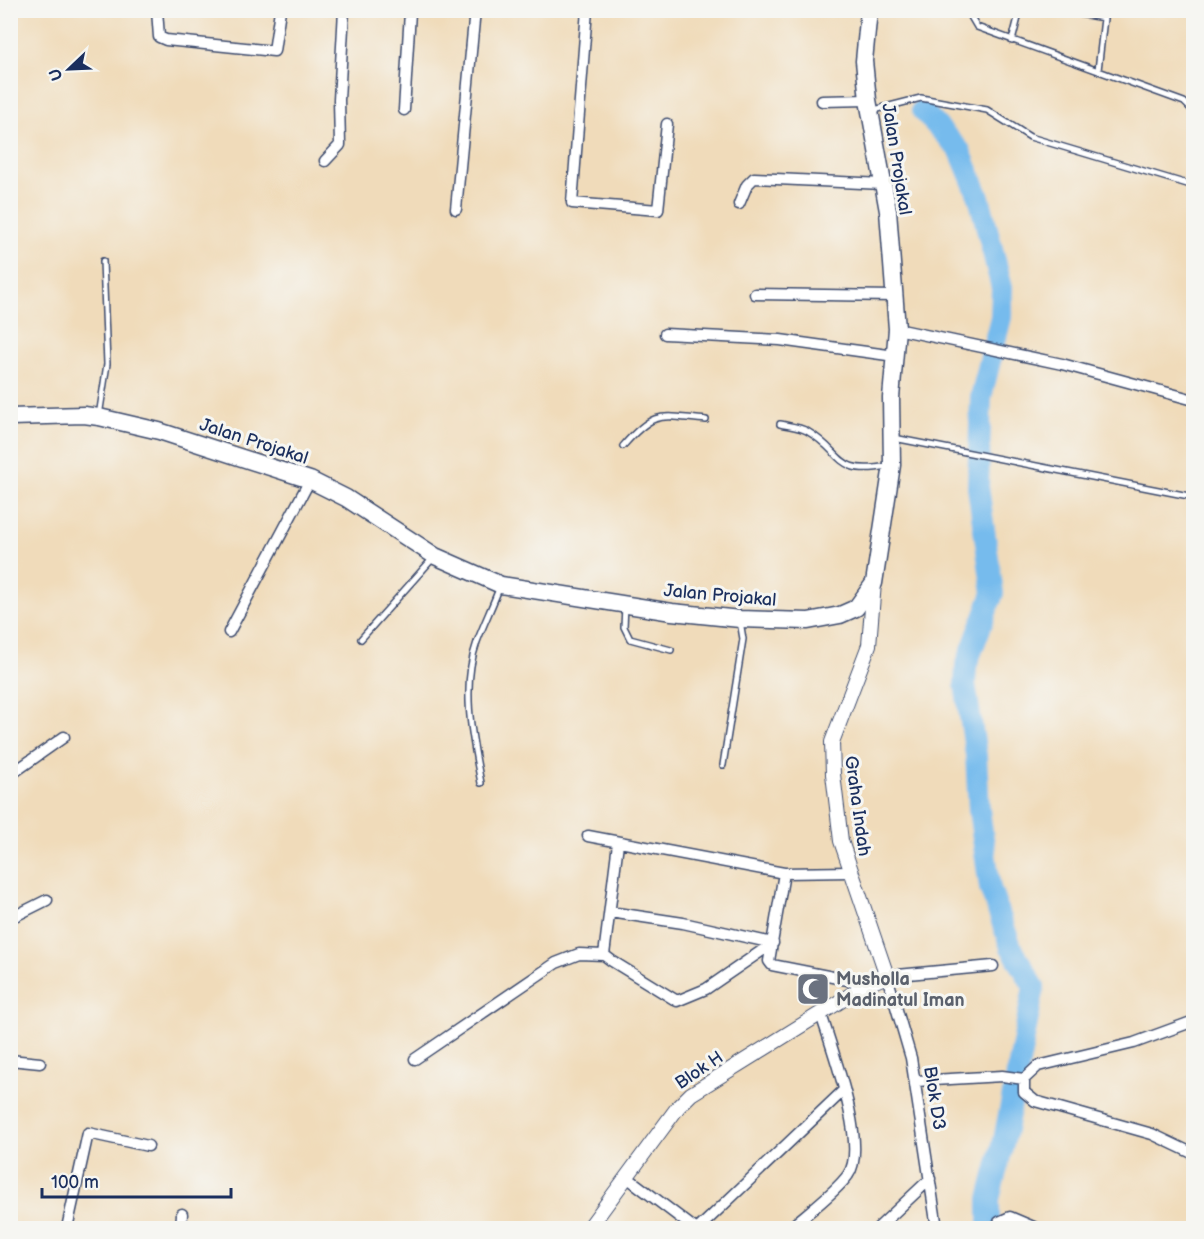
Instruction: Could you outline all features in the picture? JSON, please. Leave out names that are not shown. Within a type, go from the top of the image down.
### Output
[{"type":"main road","name":"Jalan Projakal","points":[[10,417],[84,415],[99,417],[159,431],[310,480],[346,498],[435,556],[501,585],[625,605],[740,619],[808,621],[840,615],[856,608],[874,584],[892,465],[891,398],[897,329],[883,184],[869,106],[864,61],[869,10]]},
{"type":"street","points":[[157,10],[159,37],[166,40],[274,51],[280,10]]},
{"type":"street","points":[[325,161],[340,145],[339,100],[345,10]]},
{"type":"street","points":[[456,209],[475,10]]},
{"type":"street","points":[[587,10],[572,202],[658,210],[667,124]]},
{"type":"street","points":[[404,110],[409,11]]},
{"type":"street","points":[[822,101],[869,106]]},
{"type":"street","points":[[739,204],[747,185],[754,178],[883,184]]},
{"type":"street","points":[[755,294],[894,296]]},
{"type":"street","points":[[897,329],[1062,364],[1194,400]]},
{"type":"street","points":[[665,334],[780,340],[895,356]]},
{"type":"street","points":[[229,632],[310,480]]},
{"type":"street","name":"Graha Indah","points":[[874,584],[869,645],[832,742],[841,841],[887,976]]},
{"type":"street","points":[[10,775],[64,737]]},
{"type":"street","points":[[588,836],[784,873],[850,872]]},
{"type":"street","points":[[604,955],[618,843]]},
{"type":"street","points":[[784,873],[769,961],[777,968],[868,984],[887,976],[993,966]]},
{"type":"street","points":[[10,915],[17,915],[47,900]]},
{"type":"street","points":[[610,912],[683,923],[773,943]]},
{"type":"street","points":[[415,1059],[556,963],[579,954],[604,955],[677,1001],[705,989],[773,943]]},
{"type":"street","name":"Blok D3","points":[[887,976],[916,1081],[937,1228]]},
{"type":"street","name":"Blok H","points":[[590,1228],[678,1107],[691,1094],[868,984]]},
{"type":"street","points":[[790,1228],[849,1175],[855,1150],[844,1090],[820,1014]]},
{"type":"street","points":[[916,1081],[1002,1076],[1022,1079],[1038,1066],[1125,1046],[1194,1021]]},
{"type":"street","points":[[10,1060],[40,1063]]},
{"type":"street","points":[[1022,1079],[1024,1092],[1035,1101],[1152,1134],[1194,1154]]},
{"type":"street","points":[[699,1228],[844,1090]]},
{"type":"street","points":[[67,1228],[88,1132],[148,1146]]},
{"type":"street","points":[[628,1178],[686,1226]]},
{"type":"street","points":[[878,1228],[930,1179]]},
{"type":"street","points":[[181,1228],[182,1214]]},
{"type":"street","points":[[998,1228],[999,1222],[1010,1217],[1036,1228]]},
{"type":"lane","points":[[968,10],[977,27],[1184,102],[1194,112]]},
{"type":"lane","points":[[1012,41],[1020,10]]},
{"type":"lane","points":[[1056,10],[1104,18]]},
{"type":"lane","points":[[1098,70],[1105,10]]},
{"type":"lane","points":[[869,106],[904,103],[921,98],[987,110],[1030,137],[1194,186]]},
{"type":"lane","points":[[99,417],[107,364],[103,261]]},
{"type":"lane","points":[[623,446],[642,424],[653,418],[663,416],[706,420]]},
{"type":"lane","points":[[780,424],[806,430],[842,463],[864,470],[892,465]]},
{"type":"lane","points":[[892,437],[1194,497]]},
{"type":"lane","points":[[361,639],[435,556]]},
{"type":"lane","points":[[481,783],[472,740],[468,693],[476,644],[501,585]]},
{"type":"lane","points":[[625,605],[624,627],[630,639],[671,650]]},
{"type":"lane","points":[[723,765],[743,639],[740,619]]},
{"type":"waterway","points":[[922,110],[960,151],[979,197],[1002,288],[1001,317],[981,397],[978,487],[993,593],[966,666],[965,684],[976,755],[979,810],[990,888],[1011,947],[1034,987],[1004,1140],[989,1199],[989,1228]]},
{"type":"place","name":"Musholla Madinatul Iman","points":[[813,989]]}]
